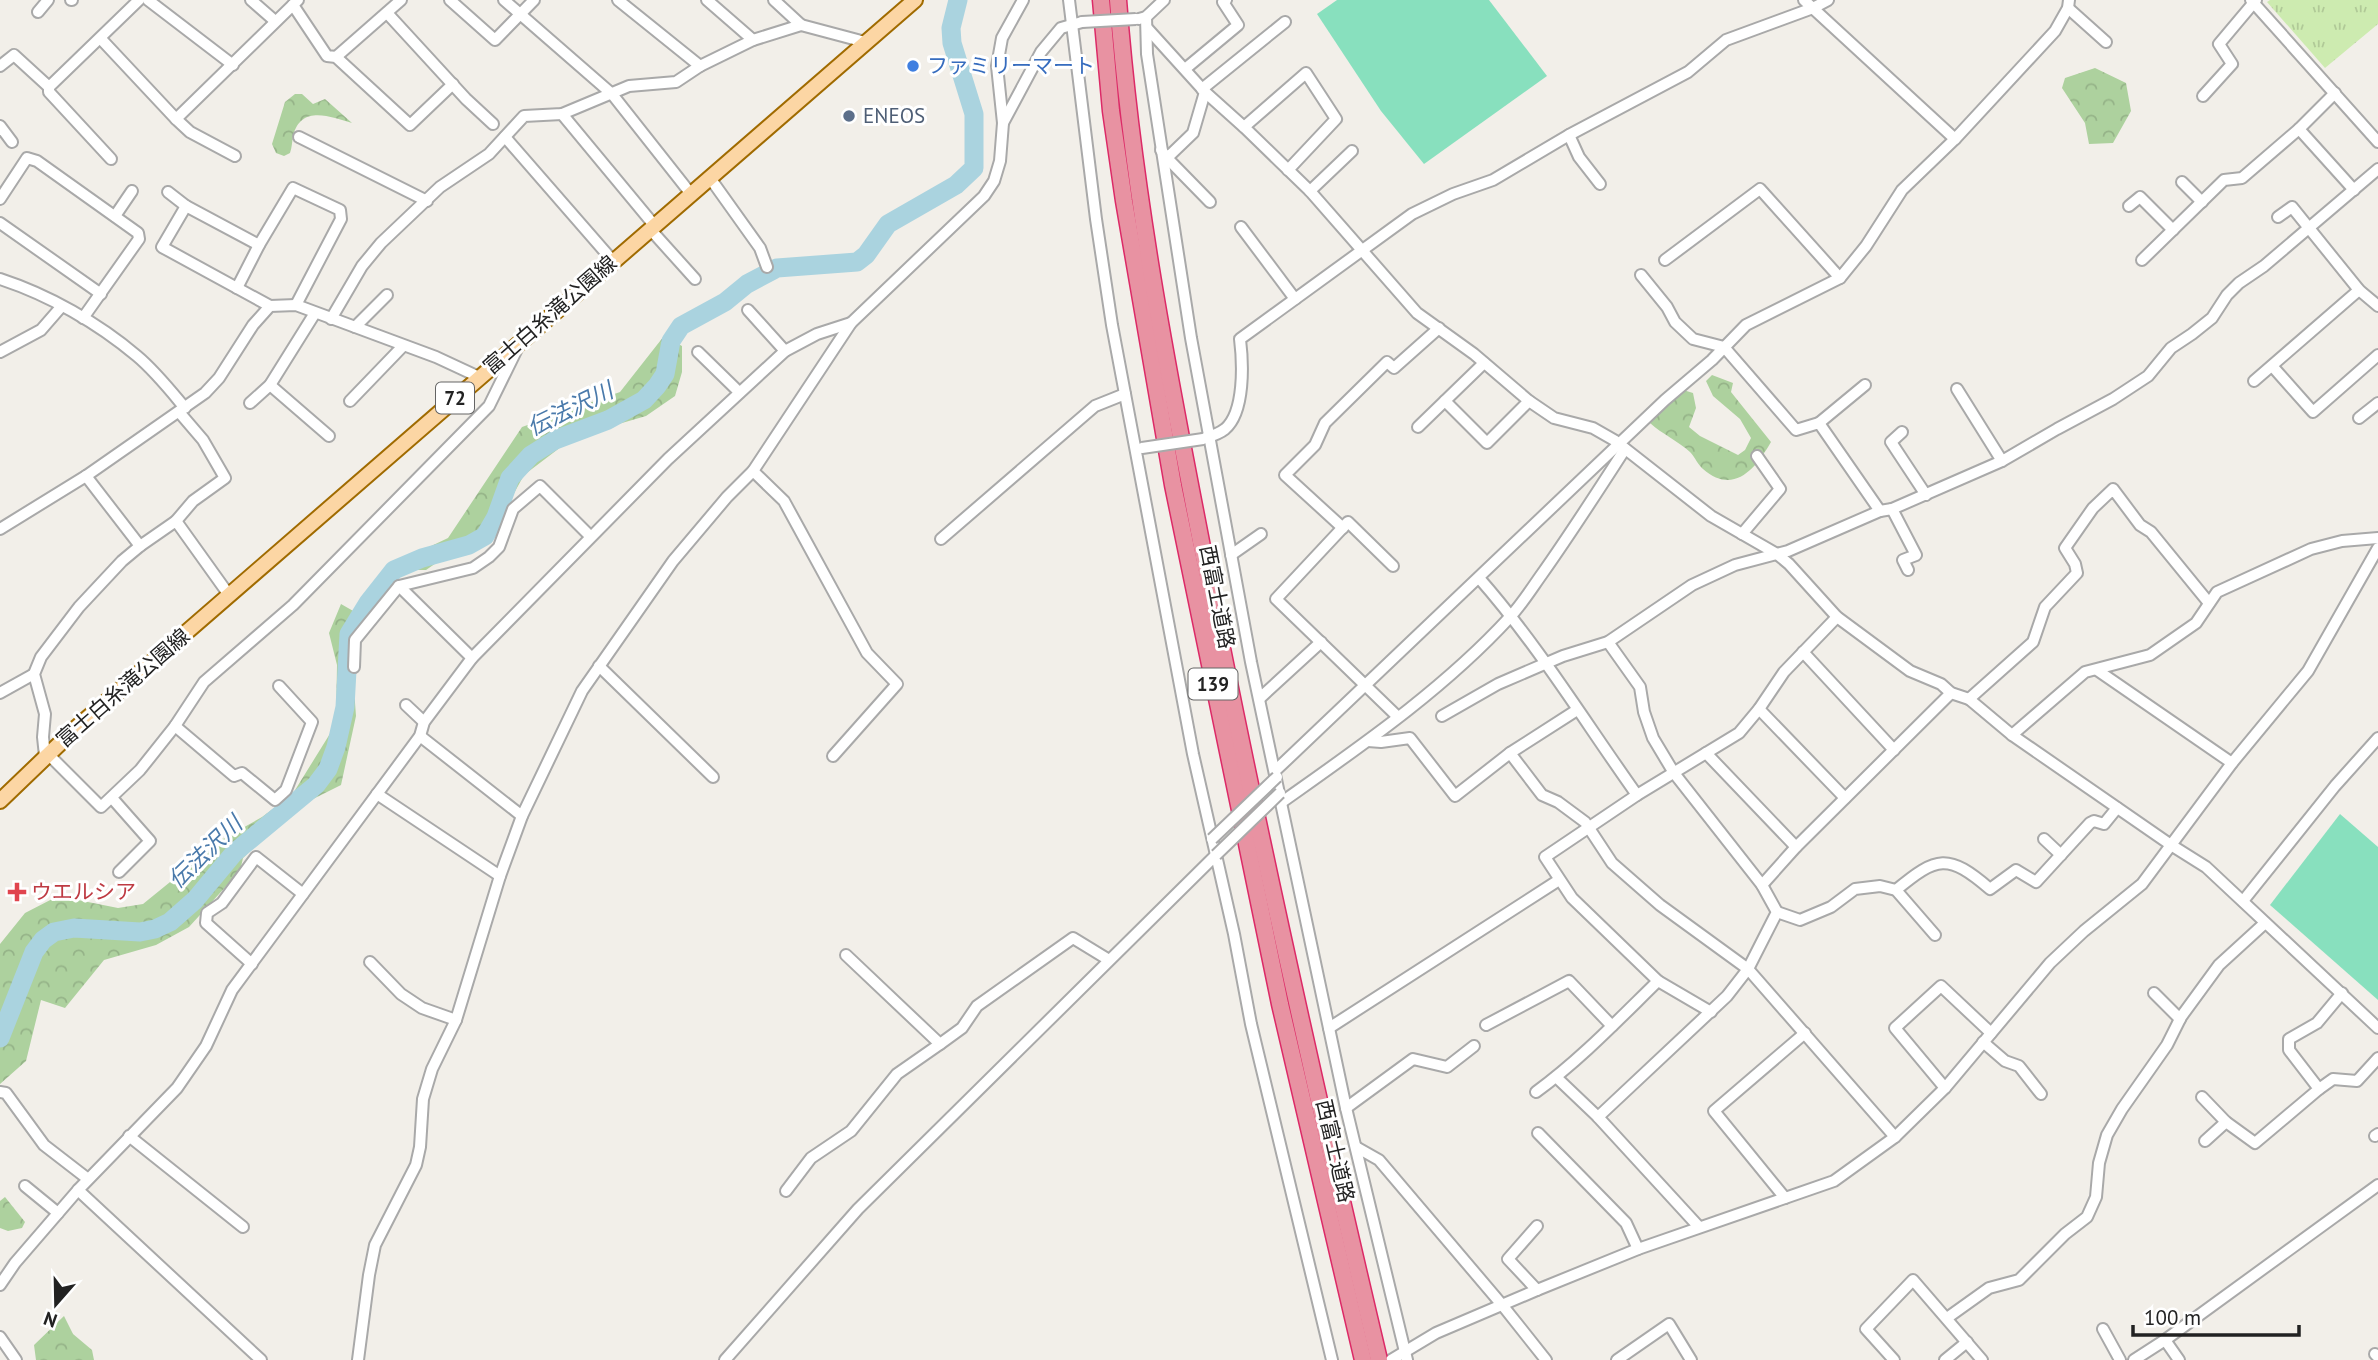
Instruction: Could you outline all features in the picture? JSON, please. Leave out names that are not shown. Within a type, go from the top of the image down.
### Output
[{"type":"highway","name":"西富士道路","points":[[1101,0],[1116,150],[1144,329],[1173,485],[1280,1004],[1363,1360]]},
{"type":"highway","name":"西富士道路","points":[[1118,0],[1125,91],[1148,251],[1179,428],[1287,965],[1379,1360]]},
{"type":"main road","name":"富士白糸滝公園線","points":[[0,801],[46,755],[915,0]]},
{"type":"street","points":[[38,12],[48,0]]},
{"type":"street","points":[[111,159],[48,92],[49,87],[139,0]]},
{"type":"street","points":[[148,0],[233,65]]},
{"type":"street","points":[[251,0],[275,21]]},
{"type":"street","points":[[336,57],[401,0]]},
{"type":"street","points":[[450,0],[495,40],[534,0]]},
{"type":"street","points":[[504,0],[612,94],[691,194]]},
{"type":"street","points":[[618,0],[700,66]]},
{"type":"street","points":[[707,0],[753,40]]},
{"type":"street","points":[[774,0],[801,25],[865,43]]},
{"type":"street","points":[[358,1360],[375,1245],[416,1165],[423,1099],[432,1069],[456,1020],[500,876],[522,816],[583,691],[673,561],[727,496],[753,471],[851,323],[984,196],[994,181],[1000,161],[1003,123],[997,65],[1002,38],[1023,0]]},
{"type":"street","points":[[1069,0],[1078,23],[1096,219],[1125,394],[1138,448],[1193,754],[1251,1024],[1332,1360]]},
{"type":"street","points":[[1003,123],[1041,52],[1061,28],[1078,23],[1143,22],[1164,0]]},
{"type":"street","points":[[1185,69],[1238,25],[1223,2],[1226,0]]},
{"type":"street","points":[[1138,448],[1206,438],[1223,431],[1229,424],[1239,398],[1243,367],[1240,339],[1412,214],[1453,194],[1493,180],[1569,135],[1688,72],[1726,40],[1808,4],[1828,0]]},
{"type":"street","points":[[2203,96],[2232,64],[2219,44],[2253,1],[2378,142]]},
{"type":"street","points":[[176,119],[295,3],[327,56],[336,57],[410,125],[453,84]]},
{"type":"street","points":[[1808,4],[1955,139]]},
{"type":"street","points":[[1212,839],[1366,684],[1622,447],[1665,400],[1746,325],[1840,278],[1866,246],[1902,190],[1955,139],[2055,30],[2068,4],[2106,42]]},
{"type":"street","points":[[387,13],[466,99],[493,124]]},
{"type":"street","points":[[1143,22],[1203,90],[1310,191],[1417,313],[1554,418],[1593,428],[1622,447],[1667,484],[1777,554],[1837,617],[1910,671],[1941,684],[1951,693],[1969,699],[2012,735],[2206,867],[2378,1028]]},
{"type":"street","points":[[1143,22],[1206,438],[1329,1028],[1401,1357],[1436,1333],[1537,1290],[1638,1249],[1833,1181],[1895,1137],[1945,1088],[2050,963],[2084,931],[2142,884],[2232,763],[2308,671],[2378,548]]},
{"type":"street","points":[[1164,154],[1193,133],[1203,90],[1285,22]]},
{"type":"street","points":[[331,319],[362,266],[381,243],[440,187],[489,154],[524,116],[562,114],[629,86],[676,82],[700,66],[753,40],[801,25]]},
{"type":"street","points":[[102,38],[190,132],[234,156]]},
{"type":"street","points":[[0,66],[14,55],[49,87]]},
{"type":"street","points":[[1244,127],[1306,73],[1336,119],[1288,170]]},
{"type":"street","points":[[2142,260],[2224,180],[2242,178],[2336,93]]},
{"type":"street","points":[[562,114],[695,279]]},
{"type":"street","points":[[0,126],[12,142]]},
{"type":"street","points":[[2299,129],[2354,190]]},
{"type":"street","points":[[1569,135],[1579,157],[1600,184]]},
{"type":"street","points":[[299,137],[427,201]]},
{"type":"street","points":[[505,137],[613,261]]},
{"type":"street","points":[[1310,191],[1352,151]]},
{"type":"street","points":[[1164,154],[1210,202]]},
{"type":"street","points":[[0,199],[27,158],[37,161],[138,233],[139,239],[83,318]]},
{"type":"street","points":[[1442,716],[1498,684],[1547,663],[1608,642],[1692,585],[1735,565],[1777,554],[1926,495],[2002,461],[2113,399],[2148,376],[2171,348],[2212,318],[2227,295],[2239,283],[2378,169]]},
{"type":"street","points":[[710,178],[760,247],[767,267]]},
{"type":"street","points":[[2182,182],[2202,202]]},
{"type":"street","points":[[237,288],[293,188],[340,210],[341,219],[296,305]]},
{"type":"street","points":[[1665,260],[1760,189],[1840,278]]},
{"type":"street","points":[[115,216],[132,191]]},
{"type":"street","points":[[168,192],[186,206],[259,245]]},
{"type":"street","points":[[2129,206],[2140,197],[2173,230]]},
{"type":"street","points":[[186,206],[162,247],[270,306],[296,305],[436,357],[479,377]]},
{"type":"street","points":[[2278,217],[2292,207],[2359,290],[2378,306]]},
{"type":"street","points":[[0,223],[101,294]]},
{"type":"street","points":[[1241,227],[1295,299]]},
{"type":"street","points":[[1641,275],[1667,307],[1675,322],[1692,339],[1724,347],[1796,430],[1819,423],[1865,385]]},
{"type":"street","points":[[0,279],[33,289],[83,318],[137,356],[182,410],[225,478],[193,501],[176,521],[140,545],[79,607],[41,657],[34,674],[45,714],[43,737],[46,755],[101,807],[140,770],[175,726],[204,682],[293,605],[489,406],[523,339]]},
{"type":"street","points":[[2254,381],[2359,290]]},
{"type":"street","points":[[355,327],[387,295]]},
{"type":"street","points":[[0,530],[86,476],[205,393],[219,377],[253,325],[270,306]]},
{"type":"street","points":[[0,352],[41,330],[61,307]]},
{"type":"street","points":[[748,310],[785,351]]},
{"type":"street","points":[[250,403],[270,385],[315,313]]},
{"type":"street","points":[[0,1285],[15,1263],[78,1190],[177,1088],[206,1045],[232,990],[420,736],[424,722],[471,658],[590,536],[785,351],[817,334],[851,323]]},
{"type":"street","points":[[1343,527],[1285,475],[1315,445],[1325,423],[1387,362],[1394,368],[1439,328]]},
{"type":"street","points":[[349,401],[403,346]]},
{"type":"street","points":[[698,352],[739,392]]},
{"type":"street","points":[[2273,367],[2313,412],[2378,355]]},
{"type":"street","points":[[1418,427],[1484,363]]},
{"type":"street","points":[[270,385],[329,436]]},
{"type":"street","points":[[1957,389],[2002,461]]},
{"type":"street","points":[[941,539],[1095,406],[1125,394]]},
{"type":"street","points":[[1446,401],[1488,443],[1529,401]]},
{"type":"street","points":[[2359,418],[2378,404]]},
{"type":"street","points":[[1819,423],[1886,510],[1916,555],[1903,560],[1908,570]]},
{"type":"street","points":[[1902,432],[1891,442],[1926,495]]},
{"type":"street","points":[[725,1360],[858,1209],[1216,855],[1281,798],[1368,741],[1478,650],[1512,615],[1560,549],[1622,447]]},
{"type":"street","points":[[1742,534],[1780,489],[1757,456]]},
{"type":"street","points":[[753,471],[784,501],[867,653],[897,684],[833,756]]},
{"type":"street","points":[[86,476],[140,545]]},
{"type":"street","points":[[354,667],[355,640],[399,586],[473,568],[489,558],[499,547],[513,509],[540,486],[590,536]]},
{"type":"street","points":[[1969,699],[2032,642],[2045,607],[2077,573],[2065,548],[2093,508],[2113,489],[2140,525],[2151,532],[2209,603]]},
{"type":"street","points":[[176,521],[229,595]]},
{"type":"street","points":[[1393,566],[1348,522],[1276,599],[1398,717]]},
{"type":"street","points":[[1231,555],[1261,534]]},
{"type":"street","points":[[2012,735],[2085,672],[2150,655],[2196,623],[2217,592],[2311,550],[2342,541],[2378,538]]},
{"type":"street","points":[[1479,578],[1512,615],[1547,663],[1637,795]]},
{"type":"street","points":[[399,586],[471,658]]},
{"type":"street","points":[[1711,1012],[1658,981],[1595,921],[1559,880],[1545,857],[1637,795],[1739,733],[1784,672],[1837,617]]},
{"type":"street","points":[[1260,698],[1321,642]]},
{"type":"street","points":[[1608,642],[1640,687],[1644,712],[1653,738],[1674,773],[1762,885],[1777,912],[1800,920],[1831,906],[1855,889],[1880,886],[1896,890],[1935,936]]},
{"type":"street","points":[[1802,652],[1894,750]]},
{"type":"street","points":[[599,666],[713,777]]},
{"type":"street","points":[[2097,670],[2232,763]]},
{"type":"street","points":[[0,693],[34,674]]},
{"type":"street","points":[[175,726],[234,776],[243,773],[275,800],[286,790],[312,722],[279,686]]},
{"type":"street","points":[[1762,885],[1796,847],[1951,693]]},
{"type":"street","points":[[406,705],[424,722]]},
{"type":"street","points":[[1759,709],[1845,798]]},
{"type":"street","points":[[1368,741],[1381,743],[1410,738],[1455,796],[1510,753],[1577,710]]},
{"type":"street","points":[[420,736],[522,816]]},
{"type":"street","points":[[2243,901],[2335,786],[2378,738]]},
{"type":"street","points":[[1510,753],[1542,795],[1558,802],[1585,822],[1612,863],[1660,905],[1748,969],[1895,1137]]},
{"type":"street","points":[[1706,754],[1796,847]]},
{"type":"street","points":[[377,794],[500,876]]},
{"type":"street","points":[[112,798],[150,841],[119,872]]},
{"type":"street","points":[[1896,890],[1925,867],[1948,863],[1967,869],[1990,890],[2016,870],[2036,882],[2090,824],[2094,821],[2104,824],[2117,808]]},
{"type":"street","points":[[2043,839],[2061,855]]},
{"type":"street","points":[[251,964],[206,923],[207,913],[222,903],[256,857],[303,894]]},
{"type":"street","points":[[1329,1028],[1559,880]]},
{"type":"street","points":[[1598,1117],[1727,996],[1748,969],[1777,912]]},
{"type":"street","points":[[1947,1318],[1989,1288],[2019,1280],[2065,1234],[2087,1217],[2096,1197],[2099,1163],[2107,1135],[2122,1109],[2167,1045],[2180,1019],[2219,965],[2265,923]]},
{"type":"street","points":[[786,1191],[811,1158],[851,1131],[897,1074],[962,1028],[977,1006],[1073,938],[1109,960]]},
{"type":"street","points":[[846,955],[940,1044]]},
{"type":"street","points":[[370,962],[401,995],[422,1008],[456,1020]]},
{"type":"street","points":[[1486,1026],[1569,981],[1612,1026]]},
{"type":"street","points":[[1536,1092],[1556,1077],[1658,981]]},
{"type":"street","points":[[1945,1088],[1895,1028],[1941,986],[1991,1033]]},
{"type":"street","points":[[2154,993],[2180,1019]]},
{"type":"street","points":[[2319,1089],[2289,1050],[2289,1039],[2317,1023],[2342,993]]},
{"type":"street","points":[[1785,1198],[1714,1111],[1805,1033]]},
{"type":"street","points":[[1983,1042],[2005,1061],[2019,1066],[2041,1094]]},
{"type":"street","points":[[1346,1108],[1413,1059],[1447,1067],[1474,1046]]},
{"type":"street","points":[[2202,1097],[2226,1122],[2255,1143],[2333,1079],[2357,1081],[2378,1058]]},
{"type":"street","points":[[1556,1077],[1598,1117],[1699,1227]]},
{"type":"street","points":[[0,1092],[6,1093],[44,1145],[88,1179]]},
{"type":"street","points":[[2205,1141],[2226,1122]]},
{"type":"street","points":[[1538,1133],[1626,1223],[1638,1249]]},
{"type":"street","points":[[129,1136],[243,1227]]},
{"type":"street","points":[[1356,1147],[1379,1160],[1546,1360]]},
{"type":"street","points":[[2134,1360],[2378,1185]]},
{"type":"street","points":[[25,1186],[58,1213]]},
{"type":"street","points":[[78,1190],[261,1360]]},
{"type":"street","points":[[1537,1226],[1508,1259],[1537,1290]]},
{"type":"street","points":[[0,1263],[15,1263]]},
{"type":"street","points":[[1894,1360],[1867,1329],[1913,1280],[1982,1360]]},
{"type":"street","points":[[1617,1360],[1669,1324],[1691,1360]]},
{"type":"street","points":[[2103,1329],[2120,1360]]},
{"type":"street","points":[[0,1337],[16,1360]]},
{"type":"street","points":[[2165,1340],[2179,1360]]},
{"type":"street","points":[[1945,1360],[1967,1342]]},
{"type":"green space","points":[[1337,0],[1489,0],[1547,76],[1424,164],[1381,111],[1317,14]]},
{"type":"green space","points":[[2378,0],[2378,24],[2325,68],[2267,2]]},
{"type":"green space","points":[[2095,68],[2126,83],[2131,111],[2113,143],[2089,144],[2085,123],[2062,88],[2065,78]]},
{"type":"green space","points":[[295,94],[302,94],[313,104],[325,99],[352,123],[326,116],[310,116],[297,126],[290,153],[284,156],[276,153],[272,144],[285,102]]},
{"type":"green space","points":[[664,336],[682,346],[682,372],[675,396],[646,416],[574,437],[524,475],[489,539],[452,552],[426,570],[394,570],[406,558],[448,538],[522,427],[620,392]]},
{"type":"green space","points":[[1712,375],[1733,383],[1731,392],[1771,442],[1751,469],[1734,479],[1714,477],[1701,467],[1685,448],[1650,423],[1652,413],[1680,389],[1693,393],[1696,408],[1689,427],[1700,436],[1738,455],[1745,450],[1751,438],[1740,419],[1713,396],[1706,381]]},
{"type":"green space","points":[[341,604],[362,616],[351,649],[356,716],[341,785],[311,800],[277,824],[243,858],[240,871],[189,927],[156,945],[104,960],[65,1008],[41,1000],[26,1061],[0,1084],[0,944],[25,913],[58,896],[118,908],[143,904],[223,839],[262,817],[292,795],[336,724],[337,665],[329,633]]},
{"type":"green space","points":[[2340,814],[2378,847],[2378,1000],[2270,905]]},
{"type":"green space","points":[[5,1197],[25,1222],[22,1228],[8,1231],[0,1228],[0,1201]]},
{"type":"green space","points":[[64,1316],[73,1334],[92,1350],[94,1360],[36,1360],[34,1345]]},
{"type":"waterway","name":"伝法沢川","points":[[0,1038],[34,952],[43,940],[54,932],[74,928],[140,932],[170,922],[195,900],[234,853],[316,785],[328,769],[345,707],[349,634],[368,603],[394,570],[422,558],[469,545],[485,536],[496,517],[510,478],[531,455],[555,440],[608,420],[644,400],[665,374],[671,341],[681,326],[725,302],[747,284],[777,268],[857,262],[866,255],[888,224],[956,185],[974,168],[974,114],[952,43],[951,28],[958,0]]},
{"type":"place","name":"ファミリーマート","points":[[913,66]]},
{"type":"place","name":"ENEOS","points":[[849,116]]},
{"type":"place","name":"ウエルシア","points":[[17,892]]}]
